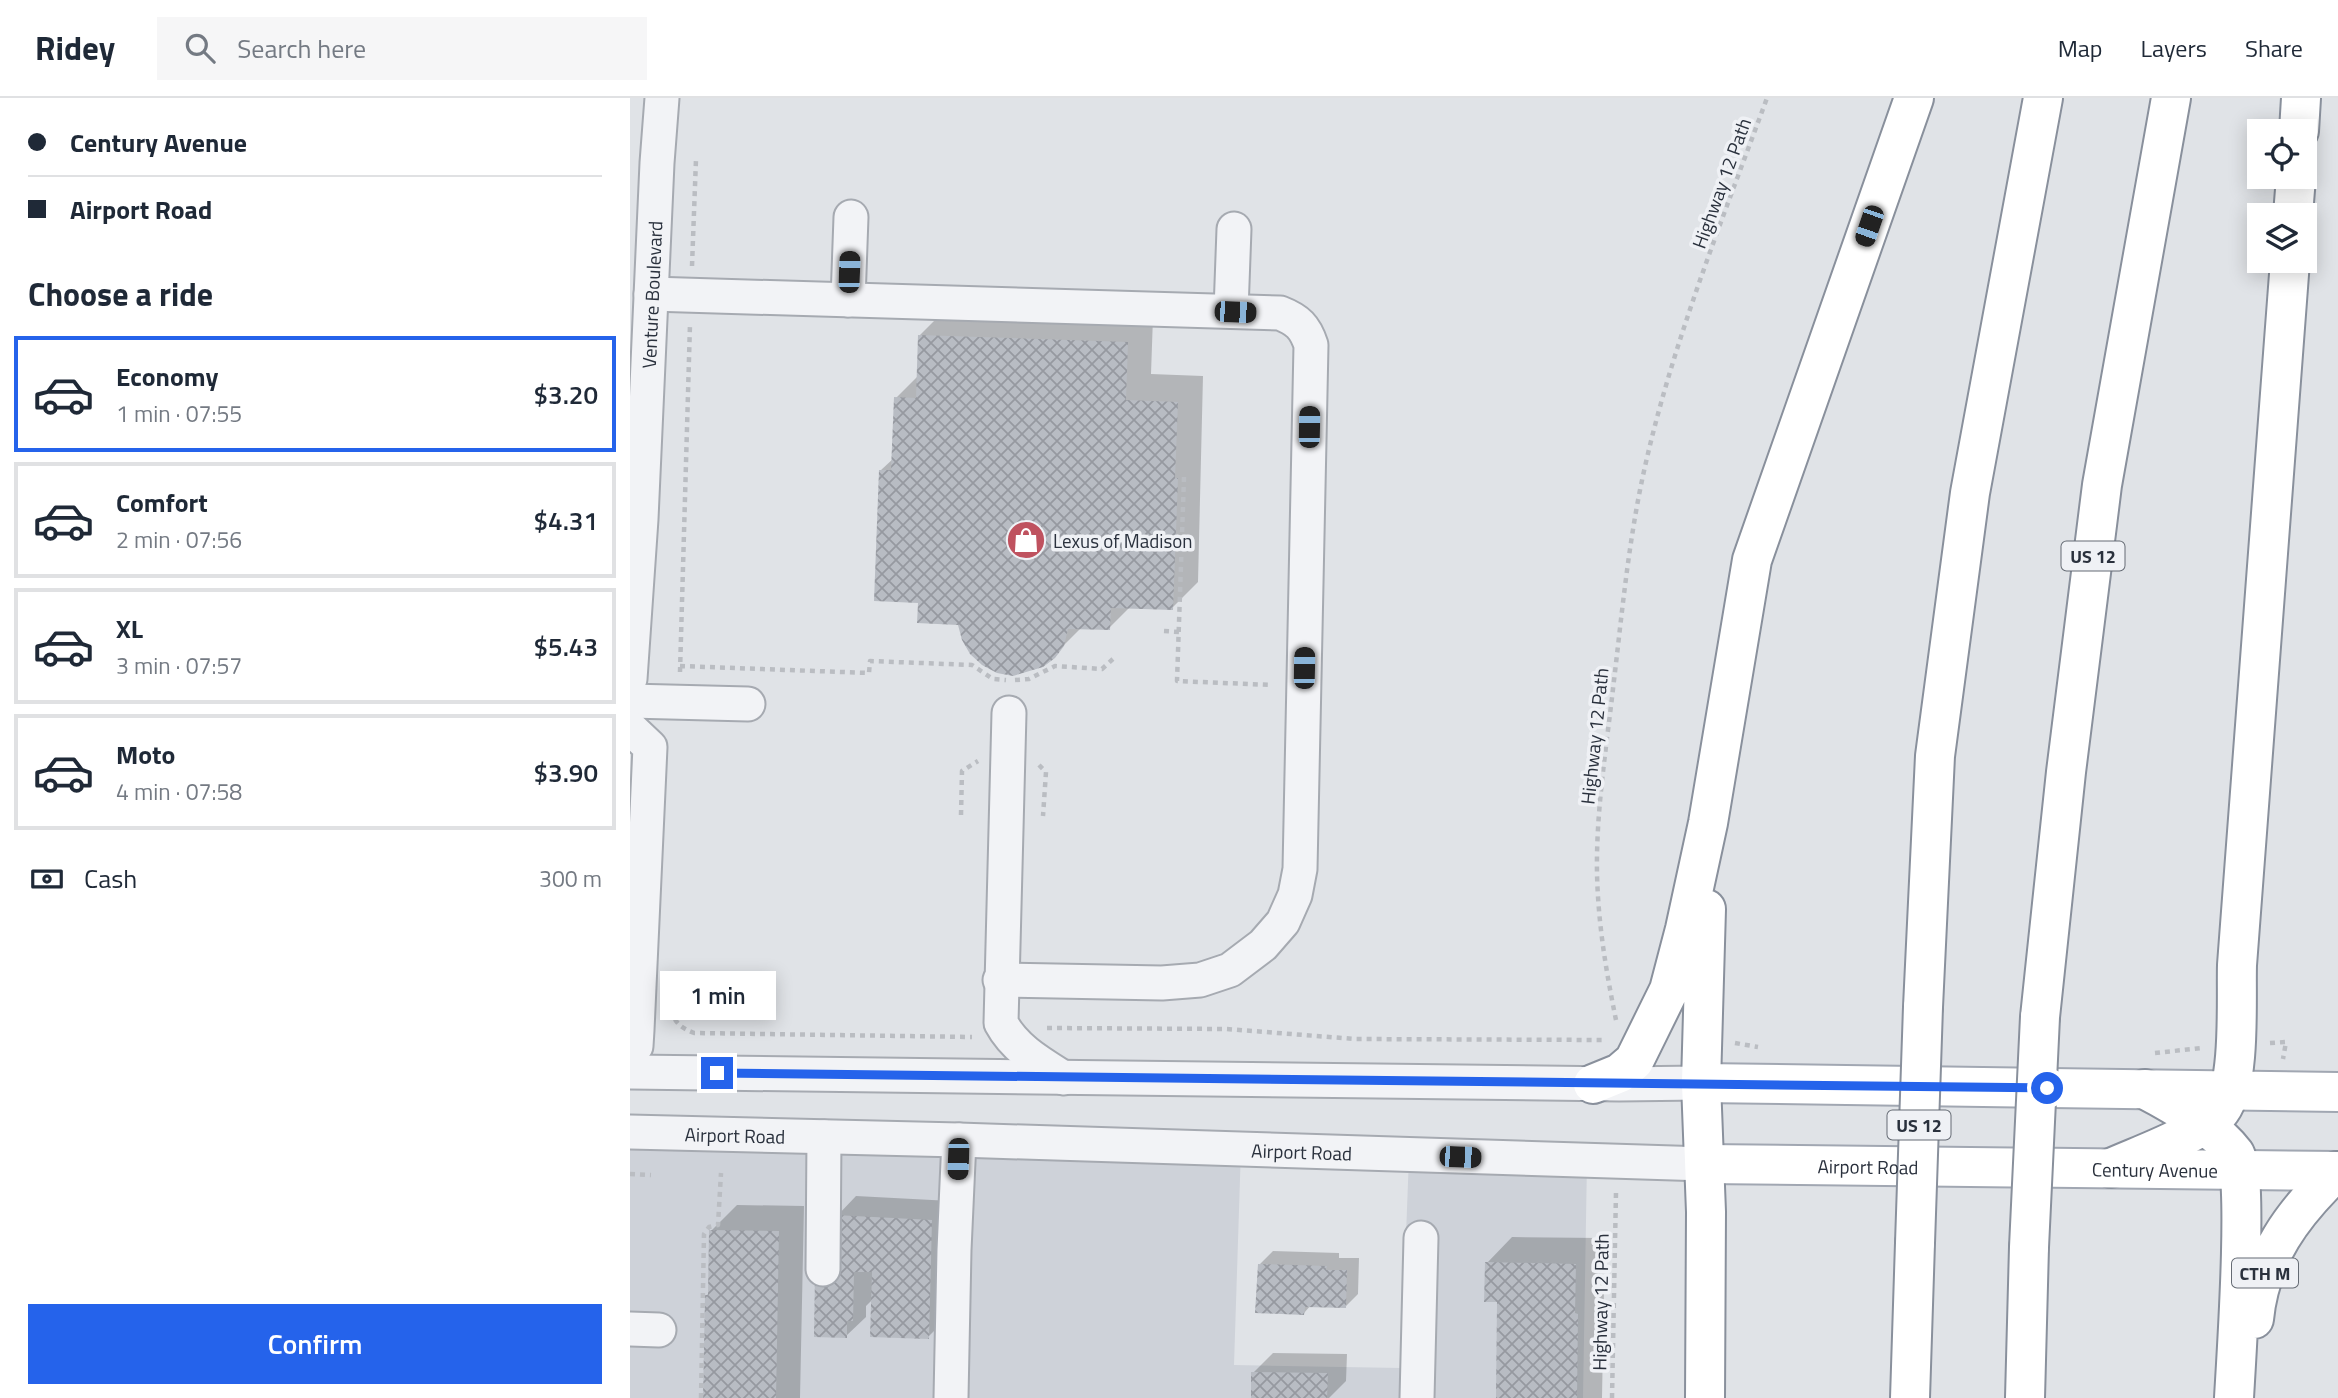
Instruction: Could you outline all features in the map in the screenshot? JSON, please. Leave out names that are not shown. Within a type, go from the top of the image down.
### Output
[{"type":"main road","points":[[1593,1084],[1620,1073],[1634,1060],[1632,1041],[1669,990],[1708,823],[1752,560],[1914,98]]},
{"type":"main road","name":"US 12","points":[[1910,1398],[1923,1007],[1935,756],[1970,493],[2043,98]]},
{"type":"main road","name":"US 12","points":[[2025,1398],[2040,1017],[2066,772],[2102,485],[2171,98]]},
{"type":"main road","points":[[2300,119],[2301,98]]},
{"type":"main road","points":[[2111,1168],[2204,1125],[2221,1110],[2230,1090],[2289,273]]},
{"type":"main road","points":[[1704,1398],[1705,1164],[1701,1083],[1708,823]]},
{"type":"main road","points":[[1701,1083],[1974,1087],[2146,1071],[2230,1090],[2338,1092]]},
{"type":"main road","points":[[2146,1071],[2236,1156],[2241,1170],[2234,1398]]},
{"type":"main road","name":"Airport Road","points":[[1705,1164],[1972,1166]]},
{"type":"main road","name":"Century Avenue","points":[[1972,1166],[2337,1171]]},
{"type":"main road","name":"CTH M","points":[[2250,1398],[2254,1311],[2262,1279],[2285,1229],[2337,1171]]},
{"type":"street","name":"Venture Boulevard","points":[[630,679],[652,294],[648,164],[662,98]]},
{"type":"street","points":[[848,300],[851,217]]},
{"type":"street","points":[[1231,311],[1234,229]]},
{"type":"street","points":[[652,294],[1280,313],[1294,319],[1306,329],[1311,345],[1300,869],[1295,895],[1283,922],[1264,945],[1230,970],[1200,980],[1162,983],[1000,980]]},
{"type":"street","points":[[630,701],[748,704]]},
{"type":"street","points":[[1009,713],[1000,980],[1001,1023],[1006,1034],[1026,1054],[1064,1078]]},
{"type":"street","points":[[630,728],[650,747],[636,1046],[630,1052]]},
{"type":"street","points":[[630,1072],[1593,1084],[1701,1083]]},
{"type":"street","name":"Airport Road","points":[[630,1132],[1705,1164]]},
{"type":"street","points":[[823,1269],[824,1137]]},
{"type":"street","points":[[951,1398],[959,1140]]},
{"type":"street","points":[[1418,1398],[1421,1238]]},
{"type":"path","name":"Highway 12 Path","points":[[1632,1041],[1606,970],[1597,872],[1601,797],[1629,555],[1644,475],[1683,334],[1767,98]]},
{"type":"path","points":[[679,702],[696,159]]},
{"type":"path","points":[[1184,477],[1177,681],[1276,685]]},
{"type":"path","points":[[1164,631],[1179,632]]},
{"type":"path","points":[[680,666],[869,673],[870,661],[972,665],[993,679],[1011,681],[1029,679],[1055,666],[1102,669],[1114,658]]},
{"type":"path","points":[[961,815],[962,771],[978,761],[982,752]]},
{"type":"path","points":[[669,1002],[677,1023],[694,1033],[988,1037],[1035,1028],[1227,1029],[1355,1039],[1632,1041]]},
{"type":"path","points":[[1702,1041],[1767,1049]]},
{"type":"path","points":[[2146,1071],[2235,1045],[2286,1042]]},
{"type":"path","name":"Highway 12 Path","points":[[1612,1398],[1618,1161]]},
{"type":"path","points":[[630,1174],[651,1175]]},
{"type":"path","points":[[701,1398],[704,1234],[709,1227],[718,1225],[721,1174]]},
{"type":"shaded area","points":[[630,1132],[1241,1148],[1234,1365],[1401,1368],[1409,1156],[1587,1161],[1583,1398],[630,1398]]},
{"type":"building","name":"Lexus of Madison","points":[[918,335],[1128,342],[1126,400],[1178,402],[1173,610],[1111,608],[1110,630],[1068,629],[1064,646],[1055,658],[1043,667],[1013,676],[997,673],[970,654],[958,625],[917,623],[918,603],[874,601],[879,470],[891,470],[894,397],[916,398]]},
{"type":"building","points":[[835,1215],[932,1220],[929,1339],[870,1337],[872,1272],[854,1272],[853,1321],[847,1321],[847,1338],[814,1337],[815,1273]]},
{"type":"building","points":[[709,1230],[779,1231],[776,1398],[703,1398]]},
{"type":"building","points":[[1485,1262],[1576,1264],[1577,1398],[1496,1398],[1497,1302],[1484,1302]]},
{"type":"building","points":[[1258,1264],[1327,1266],[1326,1270],[1347,1270],[1346,1308],[1305,1307],[1304,1315],[1255,1313]]},
{"type":"building","points":[[1251,1372],[1328,1373],[1327,1398],[1251,1398]]},
{"type":"place","name":"Lexus of Madison","points":[[1026,540]]},
{"type":"route","points":[[717,1073],[2047,1088]]}]
